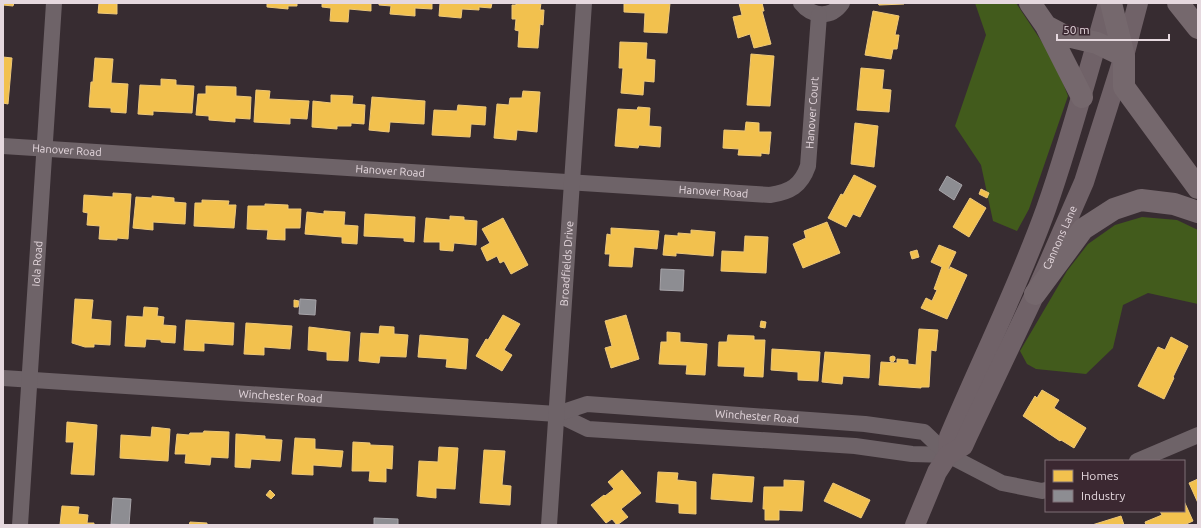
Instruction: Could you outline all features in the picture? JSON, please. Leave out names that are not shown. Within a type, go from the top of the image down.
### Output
[{"type":"highway","points":[[1030,3],[1046,26],[1082,97]]},
{"type":"highway","points":[[1109,3],[1124,56],[1124,87],[1198,188]]},
{"type":"highway","points":[[1178,3],[1198,28]]},
{"type":"highway","points":[[1046,26],[1063,35],[1097,43],[1124,56]]},
{"type":"highway","points":[[1034,296],[1083,230],[1114,209],[1141,200],[1174,204],[1198,212]]},
{"type":"main road","name":"Cannons Lane","points":[[948,455],[949,437],[1014,290],[1046,209],[1082,97],[1109,3]]},
{"type":"main road","name":"Cannons Lane","points":[[915,525],[937,472],[948,455],[963,446],[1034,296],[1084,182],[1124,56],[1136,9]]},
{"type":"main road","points":[[1014,290],[1034,296]]},
{"type":"street","name":"Iola Road","points":[[20,525],[54,3]]},
{"type":"street","name":"Broadfields Drive","points":[[549,525],[584,3]]},
{"type":"street","points":[[801,3],[806,9],[819,15],[828,14],[835,11],[842,3]]},
{"type":"street","name":"Hanover Court","points":[[776,194],[782,193],[796,185],[805,175],[808,166],[819,15]]},
{"type":"street","name":"Hanover Road","points":[[3,146],[729,194],[770,196],[776,194]]},
{"type":"street","name":"Winchester Road","points":[[3,378],[557,414],[587,404],[865,424],[924,432],[948,455],[1002,483],[1042,491],[1045,490]]},
{"type":"street","points":[[706,413],[706,437]]},
{"type":"street","name":"Winchester Road","points":[[557,414],[588,429],[814,443],[855,446],[927,455],[948,455]]},
{"type":"street","points":[[814,421],[814,443]]},
{"type":"street","points":[[1139,460],[1198,435]]},
{"type":"green space","points":[[975,3],[1016,3],[1054,60],[1068,96],[1029,209],[1017,231],[993,221],[981,165],[955,126],[986,35]]},
{"type":"green space","points":[[1142,217],[1177,220],[1198,230],[1198,304],[1148,293],[1123,305],[1113,348],[1086,374],[1036,369],[1027,364],[1020,351],[1067,271],[1088,244],[1115,225]]},
{"type":"building: Homes","points":[[3,3],[14,3],[13,6],[3,5]]},
{"type":"building: Homes","points":[[99,3],[117,3],[117,14],[98,13]]},
{"type":"building: Homes","points":[[267,3],[297,3],[297,6],[288,6],[288,9],[267,7]]},
{"type":"building: Homes","points":[[322,3],[371,3],[371,11],[349,9],[348,22],[330,21],[331,8],[322,7]]},
{"type":"building: Homes","points":[[379,3],[432,3],[432,9],[415,8],[415,16],[390,14],[391,6],[379,5]]},
{"type":"building: Homes","points":[[440,3],[492,3],[491,8],[479,7],[479,10],[462,9],[461,18],[439,16]]},
{"type":"building: Homes","points":[[516,3],[541,3],[540,10],[544,10],[543,25],[540,24],[538,48],[518,47],[519,31],[515,30],[516,19],[512,19],[512,5],[516,5]]},
{"type":"building: Homes","points":[[624,3],[670,3],[667,33],[644,32],[645,13],[624,12]]},
{"type":"building: Homes","points":[[739,3],[762,3],[764,11],[762,11],[771,44],[754,48],[750,34],[738,38],[733,17],[742,15]]},
{"type":"building: Homes","points":[[878,3],[904,3],[904,4],[879,5]]},
{"type":"building: Homes","points":[[873,11],[899,16],[895,35],[899,35],[897,49],[893,49],[891,59],[865,55]]},
{"type":"building: Homes","points":[[620,42],[647,43],[646,59],[655,60],[654,82],[644,81],[643,95],[621,93],[623,68],[619,68]]},
{"type":"building: Homes","points":[[751,54],[774,56],[770,106],[747,105]]},
{"type":"building: Homes","points":[[3,57],[12,58],[8,104],[3,103]]},
{"type":"building: Homes","points":[[95,58],[113,59],[111,83],[128,84],[126,113],[111,112],[111,108],[89,107]]},
{"type":"building: Homes","points":[[861,68],[884,70],[882,89],[891,90],[889,112],[857,110]]},
{"type":"building: Homes","points":[[161,79],[176,80],[176,85],[194,86],[192,113],[153,111],[153,115],[138,114],[140,85],[161,86]]},
{"type":"building: Homes","points":[[206,86],[236,87],[236,96],[251,97],[250,119],[235,118],[235,122],[209,120],[209,116],[196,115],[198,94],[206,94]]},
{"type":"building: Homes","points":[[256,90],[270,91],[269,99],[309,101],[307,119],[290,118],[290,124],[254,122]]},
{"type":"building: Homes","points":[[523,91],[540,92],[537,132],[517,130],[516,140],[494,138],[497,104],[509,105],[510,98],[522,98]]},
{"type":"building: Homes","points":[[331,95],[353,96],[352,104],[365,105],[364,124],[351,123],[351,126],[337,126],[337,129],[312,127],[313,101],[331,103]]},
{"type":"building: Homes","points":[[372,97],[425,101],[424,124],[390,122],[389,132],[369,130]]},
{"type":"building: Homes","points":[[458,105],[486,107],[485,125],[471,124],[470,137],[432,135],[434,110],[457,111]]},
{"type":"building: Homes","points":[[638,107],[650,108],[649,126],[661,127],[660,147],[639,145],[638,148],[615,146],[618,109],[637,110]]},
{"type":"building: Homes","points":[[746,122],[759,123],[759,132],[771,132],[769,154],[761,153],[761,156],[738,155],[739,149],[723,148],[724,130],[745,131]]},
{"type":"building: Homes","points":[[855,123],[878,126],[874,167],[851,164]]},
{"type":"building: Homes","points":[[854,175],[876,186],[860,217],[853,214],[846,227],[828,218],[841,194],[843,195]]},
{"type":"building: Homes","points":[[981,189],[989,193],[987,198],[979,194]]},
{"type":"building: Homes","points":[[113,193],[131,194],[128,239],[99,239],[100,226],[87,225],[88,213],[83,212],[84,195],[113,197]]},
{"type":"building: Homes","points":[[152,196],[174,198],[174,202],[186,203],[185,224],[153,222],[153,230],[133,228],[136,197],[152,198]]},
{"type":"building: Homes","points":[[970,198],[986,208],[969,237],[953,227]]},
{"type":"building: Homes","points":[[202,200],[229,201],[228,205],[236,205],[234,228],[194,226],[195,203],[202,203]]},
{"type":"building: Homes","points":[[265,204],[288,205],[288,209],[301,209],[300,228],[285,228],[285,240],[267,239],[268,230],[247,229],[248,206],[265,206]]},
{"type":"building: Homes","points":[[324,211],[345,212],[344,225],[358,226],[357,244],[342,243],[342,237],[305,234],[307,212],[324,214]]},
{"type":"building: Homes","points":[[365,214],[415,217],[414,242],[404,241],[404,238],[364,236]]},
{"type":"building: Homes","points":[[450,216],[464,217],[464,220],[477,221],[476,245],[454,243],[453,251],[440,250],[440,242],[424,242],[426,218],[450,220]]},
{"type":"building: Homes","points":[[503,218],[528,265],[511,274],[504,261],[500,263],[497,256],[487,261],[481,248],[490,243],[482,229]]},
{"type":"building: Homes","points":[[827,222],[840,253],[803,268],[793,244],[806,238],[804,231]]},
{"type":"building: Homes","points":[[611,228],[659,231],[657,249],[634,247],[632,267],[609,266],[610,254],[605,254],[607,234],[611,235]]},
{"type":"building: Homes","points":[[691,230],[715,232],[713,256],[676,253],[676,256],[663,255],[665,235],[678,236],[678,233],[691,234]]},
{"type":"building: Homes","points":[[745,236],[768,237],[766,273],[721,271],[722,251],[744,252]]},
{"type":"building: Homes","points":[[939,245],[956,252],[948,269],[950,269],[950,267],[967,275],[947,319],[921,308],[926,298],[932,301],[937,290],[934,289],[942,267],[931,262]]},
{"type":"building: Homes","points":[[917,250],[919,257],[912,259],[910,252]]},
{"type":"building: Homes","points":[[75,299],[93,300],[91,319],[111,321],[110,345],[94,344],[94,347],[85,347],[72,343]]},
{"type":"building: Homes","points":[[294,300],[299,301],[298,307],[294,307]]},
{"type":"building: Homes","points":[[144,307],[158,308],[157,316],[164,317],[163,325],[176,326],[175,343],[146,339],[145,347],[125,346],[127,316],[143,317]]},
{"type":"building: Homes","points":[[503,315],[520,324],[504,350],[512,355],[502,371],[476,356],[486,339],[488,340]]},
{"type":"building: Homes","points":[[626,315],[639,359],[611,368],[605,348],[612,346],[605,321]]},
{"type":"building: Homes","points":[[186,320],[234,323],[233,345],[204,343],[204,351],[184,350]]},
{"type":"building: Homes","points":[[761,321],[766,322],[765,328],[760,327]]},
{"type":"building: Homes","points":[[246,323],[292,326],[290,349],[264,347],[264,355],[244,354]]},
{"type":"building: Homes","points":[[380,326],[394,327],[394,334],[408,335],[406,357],[380,356],[379,363],[359,361],[361,333],[379,334]]},
{"type":"building: Homes","points":[[309,327],[350,332],[348,361],[327,360],[327,352],[308,350]]},
{"type":"building: Homes","points":[[919,329],[938,330],[936,351],[931,350],[929,387],[921,388],[879,385],[881,362],[897,363],[897,359],[908,360],[908,364],[916,365]]},
{"type":"building: Homes","points":[[667,332],[680,333],[680,342],[707,344],[705,375],[686,374],[687,365],[659,364],[661,342],[667,342]]},
{"type":"building: Homes","points":[[420,335],[468,339],[466,369],[446,367],[447,359],[418,357]]},
{"type":"building: Homes","points":[[728,335],[754,336],[754,340],[765,340],[763,377],[744,376],[745,367],[718,366],[719,342],[727,342]]},
{"type":"building: Homes","points":[[1171,337],[1188,346],[1164,399],[1138,386],[1158,347],[1165,350]]},
{"type":"building: Homes","points":[[772,349],[820,352],[818,381],[798,380],[798,372],[771,370]]},
{"type":"building: Homes","points":[[825,352],[870,355],[869,378],[843,376],[842,384],[822,382]]},
{"type":"building: Homes","points":[[890,357],[895,357],[895,360],[893,362],[890,361]]},
{"type":"building: Homes","points":[[1042,390],[1059,400],[1054,408],[1086,428],[1074,448],[1061,440],[1060,441],[1023,416],[1035,396],[1037,398]]},
{"type":"building: Homes","points":[[67,422],[97,425],[94,475],[71,474],[74,442],[66,442]]},
{"type":"building: Homes","points":[[152,427],[170,429],[168,461],[120,458],[121,435],[151,437]]},
{"type":"building: Homes","points":[[204,431],[229,432],[228,458],[211,457],[210,465],[185,463],[186,454],[175,454],[177,434],[189,435],[190,433],[203,433]]},
{"type":"building: Homes","points":[[236,434],[265,436],[265,439],[282,440],[280,461],[251,459],[250,468],[235,467]]},
{"type":"building: Homes","points":[[295,438],[315,439],[315,449],[343,451],[341,467],[313,465],[313,475],[292,474]]},
{"type":"building: Homes","points":[[353,442],[370,443],[370,445],[393,446],[392,469],[386,468],[386,482],[369,481],[370,471],[352,471]]},
{"type":"building: Homes","points":[[439,447],[458,448],[455,489],[436,488],[436,498],[417,496],[419,461],[438,462]]},
{"type":"building: Homes","points":[[484,450],[505,451],[502,485],[511,486],[510,505],[480,503]]},
{"type":"building: Homes","points":[[622,470],[641,493],[621,509],[628,517],[617,525],[612,519],[606,523],[591,505],[614,489],[608,482]]},
{"type":"building: Homes","points":[[658,472],[678,473],[677,480],[696,482],[696,514],[679,513],[679,504],[656,502]]},
{"type":"building: Homes","points":[[713,474],[754,477],[752,502],[711,499]]},
{"type":"building: Homes","points":[[1198,479],[1198,503],[1189,483]]},
{"type":"building: Homes","points":[[784,480],[804,481],[802,511],[779,510],[779,520],[765,520],[765,509],[763,509],[764,487],[784,487]]},
{"type":"building: Homes","points":[[833,483],[870,500],[861,518],[824,501]]},
{"type":"building: Homes","points":[[270,490],[275,495],[271,499],[266,495]]},
{"type":"building: Homes","points":[[1185,503],[1193,521],[1184,525],[1146,525],[1145,522],[1162,515],[1160,512],[1185,512]]},
{"type":"building: Homes","points":[[62,506],[79,507],[78,514],[88,515],[87,523],[94,523],[94,525],[60,525]]},
{"type":"building: Homes","points":[[1121,516],[1124,525],[1092,525]]},
{"type":"building: Homes","points":[[190,522],[207,523],[207,525],[189,525]]},
{"type":"building: Industry","points":[[947,176],[962,185],[954,200],[939,190]]},
{"type":"building: Industry","points":[[661,269],[684,270],[683,291],[660,290]]},
{"type":"building: Industry","points":[[300,299],[316,300],[315,315],[299,314]]},
{"type":"building: Industry","points":[[113,498],[131,499],[129,525],[111,524]]},
{"type":"building: Industry","points":[[374,518],[398,519],[398,525],[374,525]]}]
